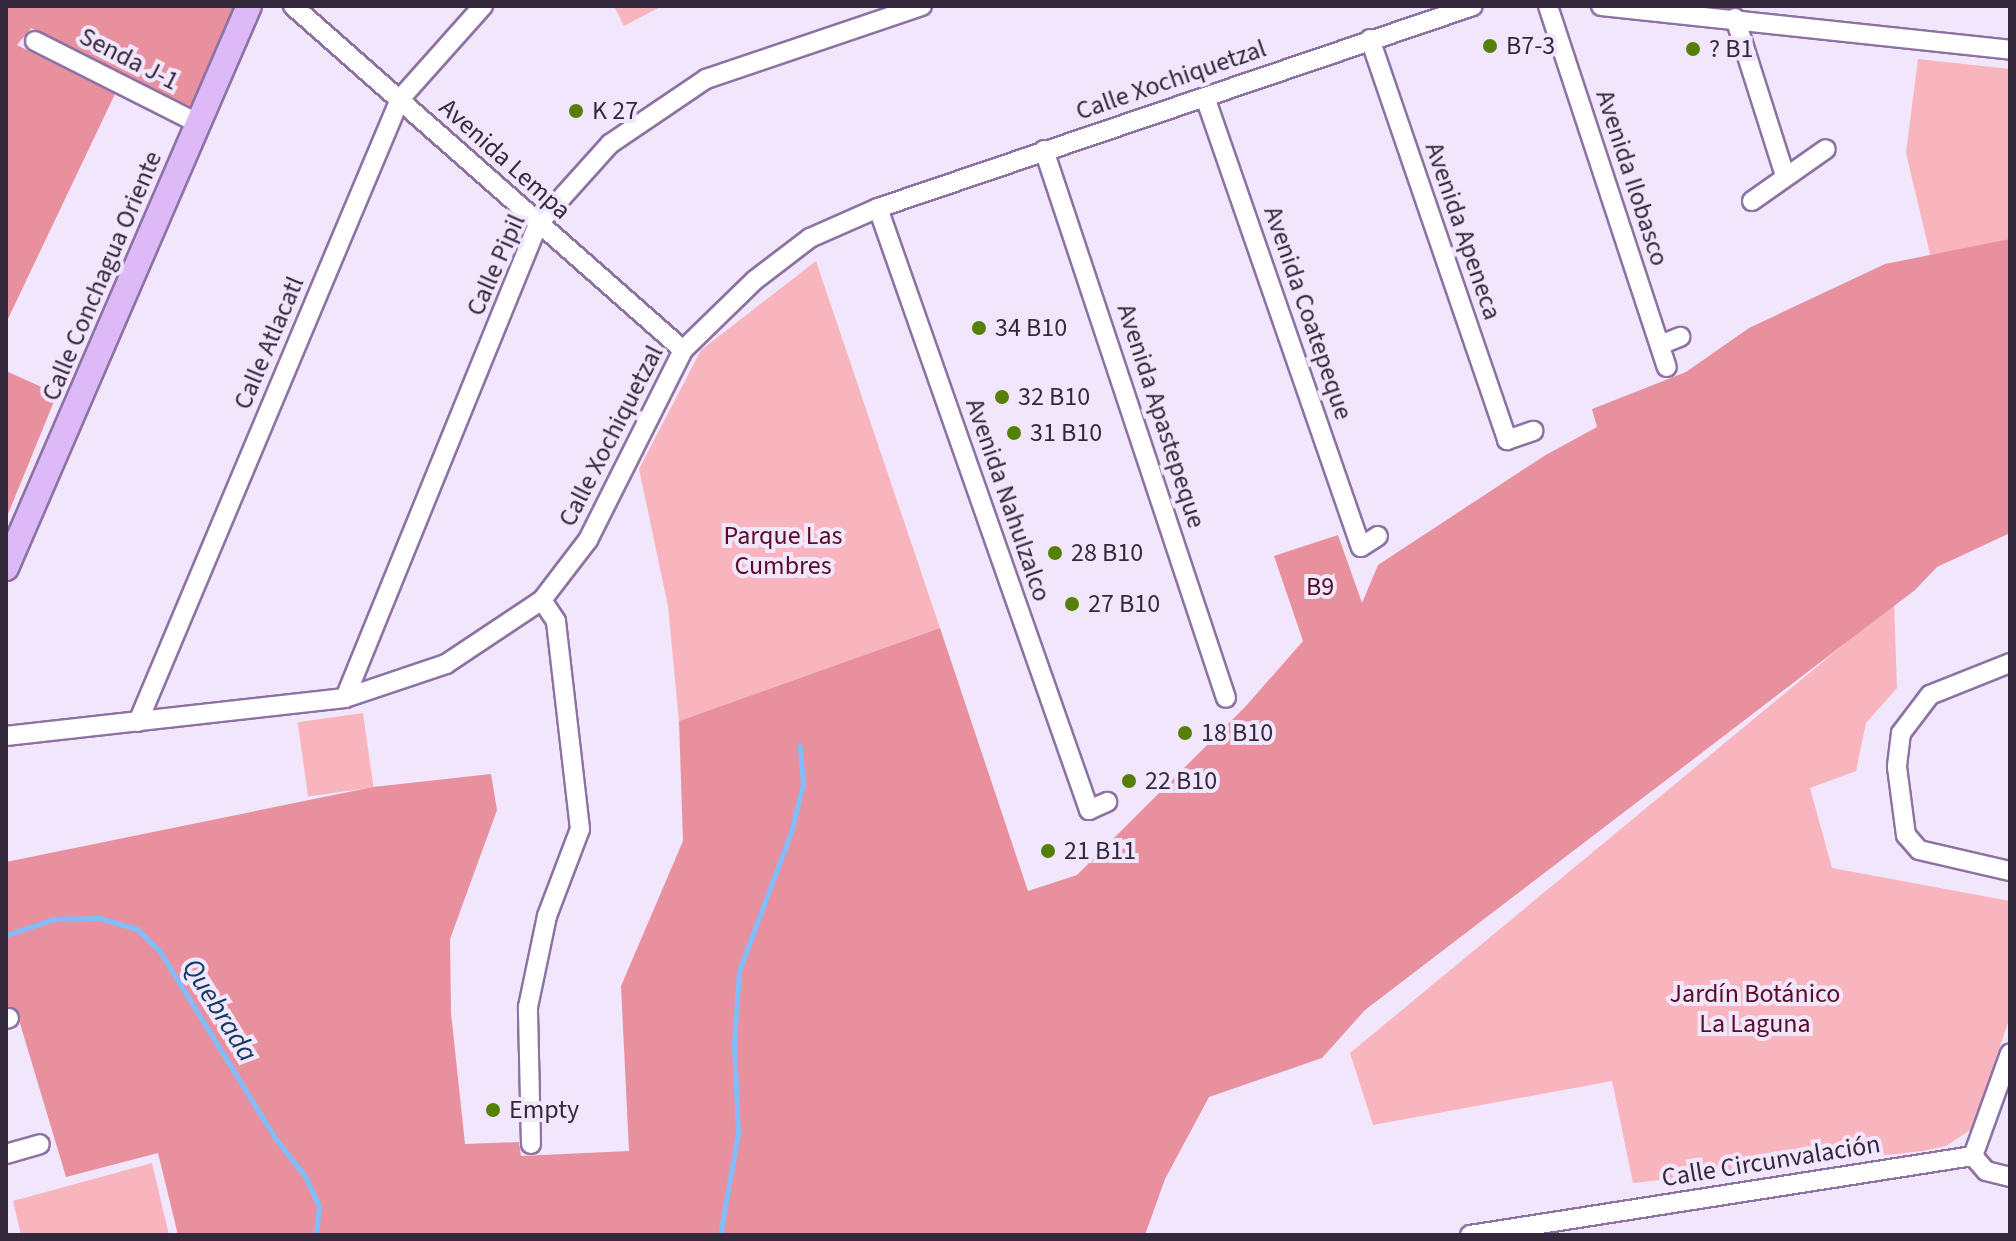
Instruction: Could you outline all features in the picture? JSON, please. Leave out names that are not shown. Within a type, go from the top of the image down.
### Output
[{"type":"main road","name":"Calle Conchagua Oriente","points":[[6,568],[249,6]]},
{"type":"street","name":"Avenida Lempa","points":[[293,6],[683,350]]},
{"type":"street","name":"Calle Atlacatl","points":[[138,722],[400,99],[483,6]]},
{"type":"street","name":"Calle Pipil","points":[[345,698],[538,224],[610,144],[706,79],[922,6]]},
{"type":"street","name":"Calle Xochiquetzal","points":[[6,736],[345,698],[446,664],[542,600],[588,540],[683,350],[755,280],[810,238],[878,208],[1473,6]]},
{"type":"street","name":"Avenida Ilobasco","points":[[1548,6],[1667,367]]},
{"type":"street","points":[[1601,6],[1735,18],[2010,50]]},
{"type":"street","points":[[1735,18],[1785,176]]},
{"type":"street","name":"Avenida Apeneca","points":[[1370,39],[1507,440],[1533,431]]},
{"type":"street","name":"Senda J-1","points":[[35,41],[199,124]]},
{"type":"street","name":"Avenida Coatepeque","points":[[1205,97],[1361,547],[1378,536]]},
{"type":"street","points":[[1752,201],[1826,149]]},
{"type":"street","name":"Avenida Apastepeque","points":[[1044,150],[1226,698]]},
{"type":"street","name":"Avenida Nahulzalco","points":[[878,208],[1089,810],[1107,802]]},
{"type":"street","points":[[1660,345],[1680,337]]},
{"type":"street","points":[[531,1144],[528,1007],[547,916],[580,829],[556,621],[542,600]]},
{"type":"street","points":[[2010,663],[1930,695],[1901,733],[1897,767],[1906,835],[1919,850],[2010,871]]},
{"type":"street","points":[[2010,1053],[1973,1156],[1986,1171],[2010,1177]]},
{"type":"street","points":[[6,1154],[40,1144]]},
{"type":"street","name":"Calle Circunvalación","points":[[1470,1235],[1973,1156]]},
{"type":"green space","points":[[6,6],[239,6],[195,109],[31,28],[17,45],[115,94],[6,323]]},
{"type":"green space","points":[[614,6],[662,6],[624,26]]},
{"type":"green space","points":[[1918,59],[2010,69],[2010,239],[1931,258],[1906,153]]},
{"type":"green space","name":"B9","points":[[2010,239],[2010,533],[1937,567],[1915,590],[1365,1010],[1322,1058],[1209,1097],[1165,1179],[1145,1235],[178,1235],[158,1153],[66,1177],[16,1010],[6,1012],[6,862],[373,787],[491,774],[497,810],[450,939],[451,1013],[465,1144],[519,1142],[521,1156],[629,1151],[621,986],[683,841],[679,721],[940,628],[1028,891],[1077,875],[1246,706],[1303,641],[1274,556],[1338,535],[1362,603],[1378,565],[1544,456],[1597,427],[1592,409],[1686,372],[1749,328],[1885,264]]},
{"type":"green space","name":"Parque Las Cumbres","points":[[816,261],[940,628],[679,721],[668,606],[639,469],[701,350]]},
{"type":"green space","points":[[6,371],[57,394],[6,519]]},
{"type":"green space","name":"Jardín Botánico La Laguna","points":[[1894,603],[1897,688],[1866,723],[1856,771],[1810,788],[1832,868],[2010,901],[2010,1017],[1972,1129],[1946,1146],[1923,1151],[1633,1183],[1612,1081],[1373,1125],[1350,1053]]},
{"type":"green space","points":[[363,713],[373,787],[308,796],[298,722]]},
{"type":"green space","points":[[152,1163],[169,1235],[21,1235],[13,1201]]},
{"type":"waterway","points":[[720,1235],[738,1133],[734,1044],[739,971],[791,832],[803,784],[800,746]]},
{"type":"waterway","name":"Quebrada","points":[[6,935],[54,919],[99,918],[137,929],[159,950],[275,1138],[305,1176],[319,1206],[316,1235]]},
{"type":"place","name":"B7-3","points":[[1490,46]]},
{"type":"place","name":"? B1","points":[[1693,49]]},
{"type":"place","name":"K 27","points":[[576,111]]},
{"type":"place","name":"34 B10","points":[[979,328]]},
{"type":"place","name":"32 B10","points":[[1002,397]]},
{"type":"place","name":"31 B10","points":[[1014,433]]},
{"type":"place","name":"28 B10","points":[[1055,553]]},
{"type":"place","name":"27 B10","points":[[1072,604]]},
{"type":"place","name":"18 B10","points":[[1185,733]]},
{"type":"place","name":"22 B10","points":[[1129,781]]},
{"type":"place","name":"21 B11","points":[[1048,851]]},
{"type":"place","name":"Empty","points":[[493,1110]]}]
